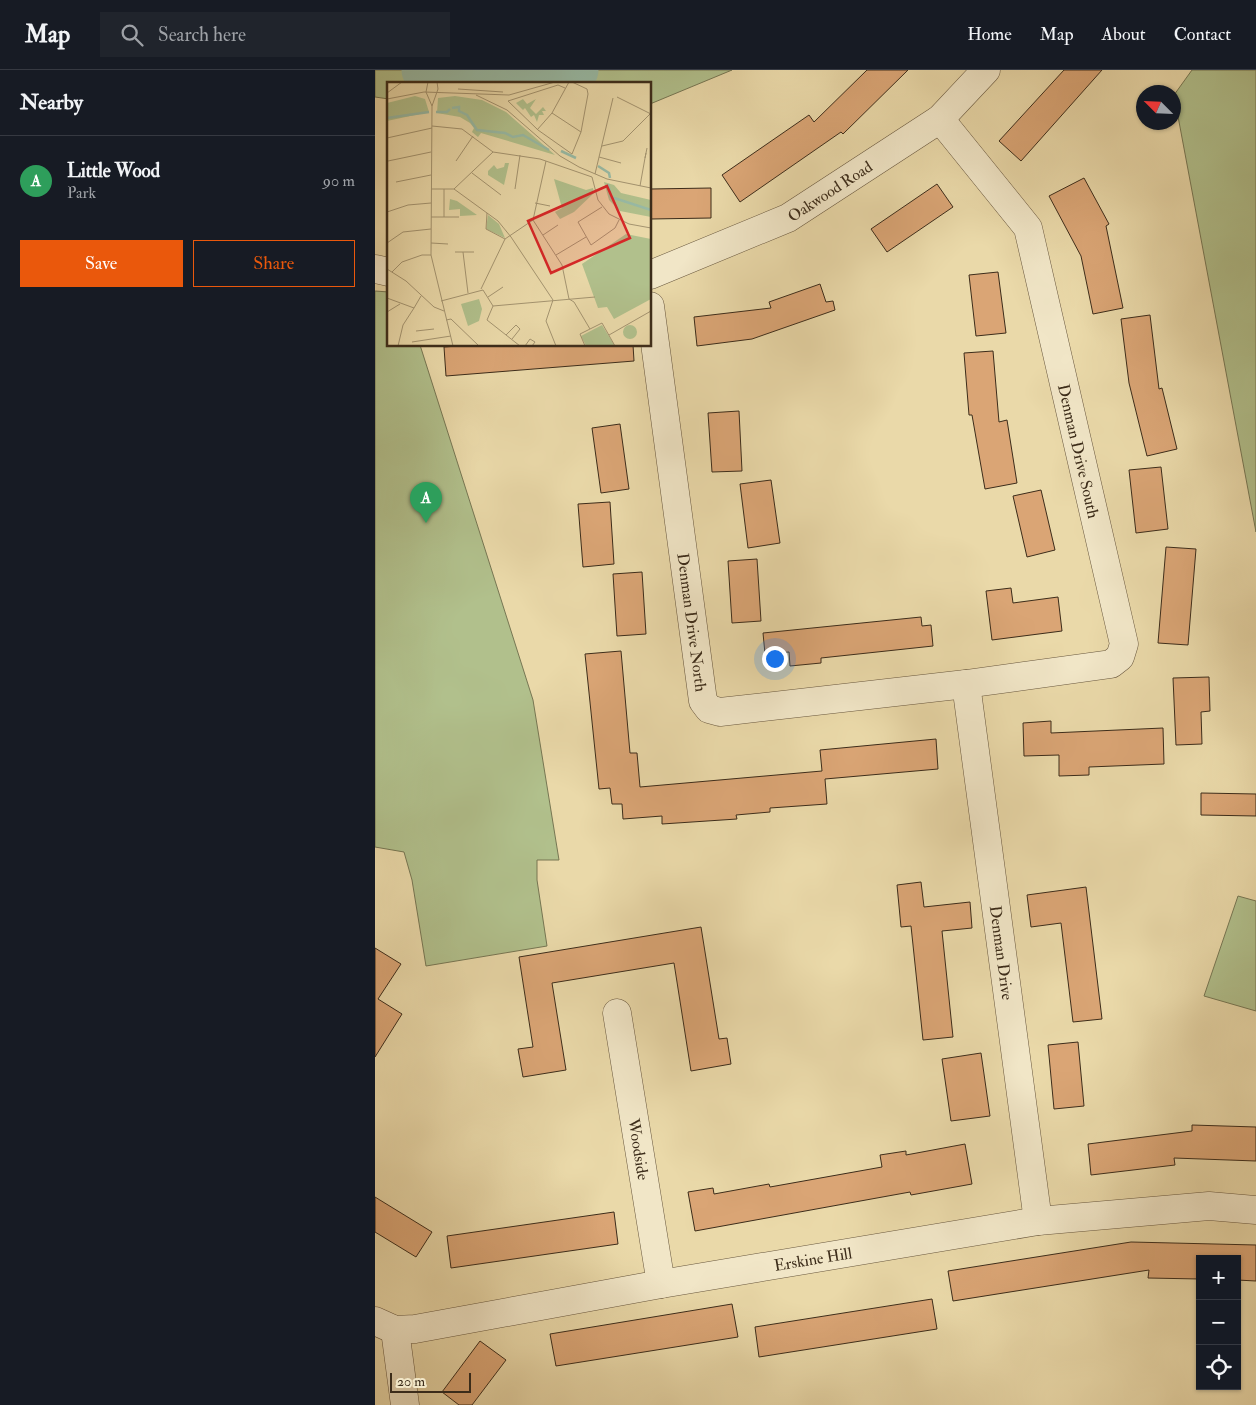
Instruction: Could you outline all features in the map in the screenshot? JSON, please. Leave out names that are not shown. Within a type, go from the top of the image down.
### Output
[{"type":"street","name":"Oakwood Road","points":[[651,275],[788,218],[940,119],[986,70]]},
{"type":"street","name":"Denman Drive South","points":[[940,119],[1028,228],[1124,644],[1120,657],[1111,664],[966,684]]},
{"type":"street","name":"Denman Drive North","points":[[651,313],[703,701],[709,709],[720,712],[966,684]]},
{"type":"street","name":"Denman Drive","points":[[966,684],[1038,1221]]},
{"type":"street","name":"Woodside","points":[[617,1013],[661,1284]]},
{"type":"street","name":"Erskine Hill","points":[[385,1325],[415,1329],[661,1284],[1038,1221],[1209,1206],[1256,1210]]},
{"type":"street","points":[[385,1325],[405,1405]]},
{"type":"green space","points":[[375,70],[732,70],[651,104],[651,82],[387,82],[387,99],[375,97]]},
{"type":"green space","points":[[1192,70],[1256,70],[1256,532],[1181,130],[1181,85]]},
{"type":"green space","points":[[375,291],[387,292],[387,346],[420,346],[533,700],[559,860],[537,860],[537,880],[547,946],[426,966],[412,880],[404,852],[375,847]]},
{"type":"green space","points":[[1238,896],[1256,901],[1256,1011],[1204,996]]},
{"type":"building","points":[[867,70],[908,70],[843,134],[841,132],[740,202],[722,175],[809,115],[814,122]]},
{"type":"building","points":[[1064,70],[1102,70],[1021,161],[999,141]]},
{"type":"building","points":[[1084,178],[1109,224],[1106,226],[1123,308],[1093,314],[1081,256],[1049,196]]},
{"type":"building","points":[[937,184],[953,207],[887,252],[871,229]]},
{"type":"building","points":[[711,188],[711,218],[651,219],[651,189]]},
{"type":"building","points":[[998,272],[1006,333],[976,336],[969,275]]},
{"type":"building","points":[[820,284],[826,302],[833,301],[835,310],[752,339],[697,346],[694,317],[771,308],[769,302]]},
{"type":"building","points":[[1150,315],[1159,389],[1162,388],[1177,449],[1147,456],[1129,383],[1121,319]]},
{"type":"building","points":[[633,346],[634,361],[446,376],[444,347]]},
{"type":"building","points":[[993,351],[999,422],[1007,420],[1017,483],[985,489],[972,415],[969,415],[964,353]]},
{"type":"building","points":[[739,411],[742,471],[712,472],[708,413]]},
{"type":"building","points":[[620,424],[629,489],[601,493],[592,428]]},
{"type":"building","points":[[1161,467],[1168,529],[1136,533],[1129,470]]},
{"type":"building","points":[[771,480],[780,543],[748,548],[740,484]]},
{"type":"building","points":[[1041,490],[1055,550],[1027,557],[1013,496]]},
{"type":"building","points":[[610,502],[614,564],[583,567],[578,504]]},
{"type":"building","points":[[1166,547],[1196,549],[1188,645],[1158,643]]},
{"type":"building","points":[[757,559],[761,621],[732,623],[728,561]]},
{"type":"building","points":[[642,572],[646,634],[617,636],[613,574]]},
{"type":"building","points":[[1011,588],[1013,603],[1058,597],[1062,631],[992,640],[986,591]]},
{"type":"building","points":[[921,617],[922,626],[931,625],[933,646],[821,658],[821,663],[790,666],[789,652],[765,654],[763,633]]},
{"type":"building","points":[[621,651],[630,753],[637,753],[640,787],[822,771],[820,750],[936,739],[938,769],[825,779],[827,804],[770,808],[770,812],[736,815],[737,819],[662,824],[662,816],[623,819],[622,804],[612,804],[610,788],[599,789],[585,654]]},
{"type":"building","points":[[1209,677],[1210,711],[1201,712],[1202,744],[1176,745],[1173,678]]},
{"type":"building","points":[[1051,721],[1051,733],[1163,728],[1164,764],[1089,767],[1089,775],[1059,776],[1059,755],[1024,756],[1023,723]]},
{"type":"building","points":[[1201,793],[1256,794],[1256,816],[1201,815]]},
{"type":"building","points":[[921,882],[924,907],[970,902],[972,928],[942,931],[953,1037],[923,1040],[911,926],[901,927],[897,885]]},
{"type":"building","points":[[1086,887],[1102,1019],[1073,1022],[1061,923],[1031,927],[1027,895]]},
{"type":"building","points":[[701,927],[719,1039],[727,1038],[731,1064],[691,1071],[674,963],[552,983],[566,1070],[523,1077],[518,1049],[533,1047],[519,957]]},
{"type":"building","points":[[375,948],[401,964],[378,999],[402,1014],[375,1057]]},
{"type":"building","points":[[1078,1042],[1084,1106],[1054,1109],[1048,1045]]},
{"type":"building","points":[[981,1053],[990,1116],[951,1121],[942,1059]]},
{"type":"building","points":[[1192,1125],[1256,1127],[1256,1161],[1174,1158],[1175,1165],[1091,1175],[1088,1144],[1192,1131]]},
{"type":"building","points":[[965,1144],[972,1184],[911,1195],[910,1192],[695,1231],[688,1192],[713,1188],[714,1194],[769,1184],[770,1187],[882,1167],[880,1155],[906,1151],[906,1155]]},
{"type":"building","points":[[375,1197],[432,1232],[416,1257],[375,1232]]},
{"type":"building","points":[[614,1212],[618,1244],[451,1268],[447,1236]]},
{"type":"building","points":[[1131,1242],[1256,1245],[1256,1281],[1241,1280],[1241,1255],[1196,1255],[1196,1279],[1148,1278],[1149,1270],[953,1301],[948,1271]]},
{"type":"building","points":[[932,1299],[937,1329],[759,1357],[755,1327]]},
{"type":"building","points":[[732,1304],[738,1337],[556,1366],[550,1334]]},
{"type":"building","points":[[480,1341],[506,1360],[472,1405],[459,1405],[442,1392]]},
{"type":"waterway","points":[[426,70],[563,78],[574,70]]},
{"type":"place","name":"Little Wood","points":[[426,523]]}]
